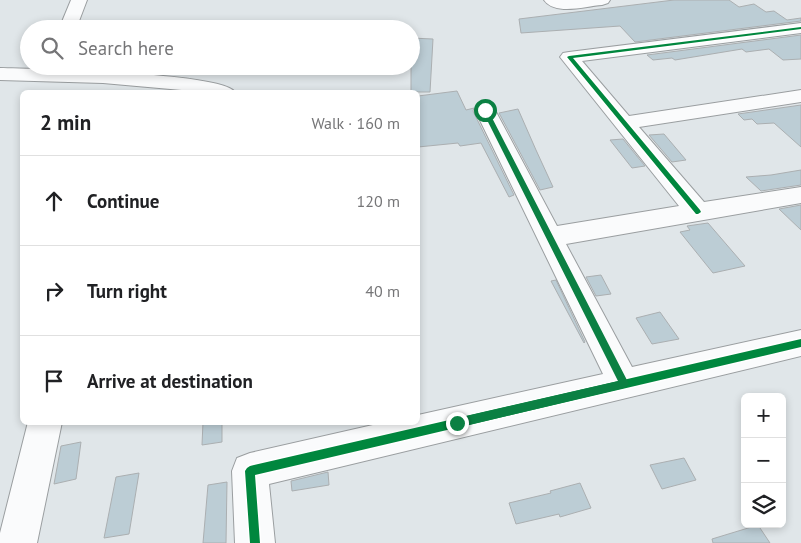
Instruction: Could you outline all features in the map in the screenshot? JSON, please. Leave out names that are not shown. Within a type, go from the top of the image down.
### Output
[{"type":"street","points":[[70,20],[78,0]]},
{"type":"street","points":[[552,0],[562,4],[602,0]]},
{"type":"street","points":[[698,212],[570,57],[801,28]]},
{"type":"street","points":[[0,74],[20,72]]},
{"type":"street","points":[[94,75],[206,87],[217,90]]},
{"type":"street","points":[[624,123],[801,96]]},
{"type":"street","points":[[485,110],[624,384]]},
{"type":"street","points":[[549,237],[801,195]]},
{"type":"street","points":[[255,543],[250,471],[801,343]]},
{"type":"street","points":[[18,543],[44,425]]},
{"type":"building","points":[[674,0],[729,0],[739,7],[754,4],[766,12],[774,11],[787,20],[801,18],[801,21],[635,42],[620,26],[521,33],[519,19]]},
{"type":"building","points":[[801,35],[801,59],[783,60],[769,49],[746,52],[742,49],[675,60],[672,58],[653,60],[647,55]]},
{"type":"building","points":[[420,38],[433,39],[430,92],[411,90],[411,75],[420,75]]},
{"type":"building","points":[[457,91],[466,110],[474,108],[473,111],[514,195],[509,197],[481,143],[460,146],[458,143],[420,147],[420,96]]},
{"type":"building","points":[[801,105],[801,147],[774,123],[757,124],[752,119],[744,120],[738,114]]},
{"type":"building","points":[[518,109],[553,187],[540,190],[499,113]]},
{"type":"building","points":[[664,134],[686,160],[672,162],[649,135]]},
{"type":"building","points":[[623,139],[645,166],[632,168],[610,140]]},
{"type":"building","points":[[801,170],[801,185],[761,191],[746,177],[771,175]]},
{"type":"building","points":[[801,205],[801,230],[779,209]]},
{"type":"building","points":[[708,223],[745,266],[713,273],[680,232],[690,230],[687,226]]},
{"type":"building","points":[[601,275],[611,294],[596,296],[586,277]]},
{"type":"building","points":[[556,280],[585,342],[584,343],[551,281]]},
{"type":"building","points":[[660,312],[679,339],[652,344],[636,318]]},
{"type":"building","points":[[203,425],[222,425],[222,442],[202,445]]},
{"type":"building","points":[[81,442],[76,479],[54,484],[61,446]]},
{"type":"building","points":[[684,458],[696,480],[662,489],[650,465]]},
{"type":"building","points":[[328,472],[329,485],[292,491],[291,481]]},
{"type":"building","points":[[139,473],[129,534],[104,538],[116,477]]},
{"type":"building","points":[[227,482],[226,543],[203,543],[208,485]]},
{"type":"building","points":[[580,483],[591,508],[560,517],[559,514],[516,524],[509,503],[551,493],[550,491]]},
{"type":"building","points":[[748,528],[760,528],[770,543],[713,543],[712,539]]},
{"type":"cycle path","points":[[698,212],[569,57],[801,28]]},
{"type":"cycle path","points":[[255,543],[250,471],[801,343]]},
{"type":"route","points":[[457,423],[624,384],[485,110]]}]
